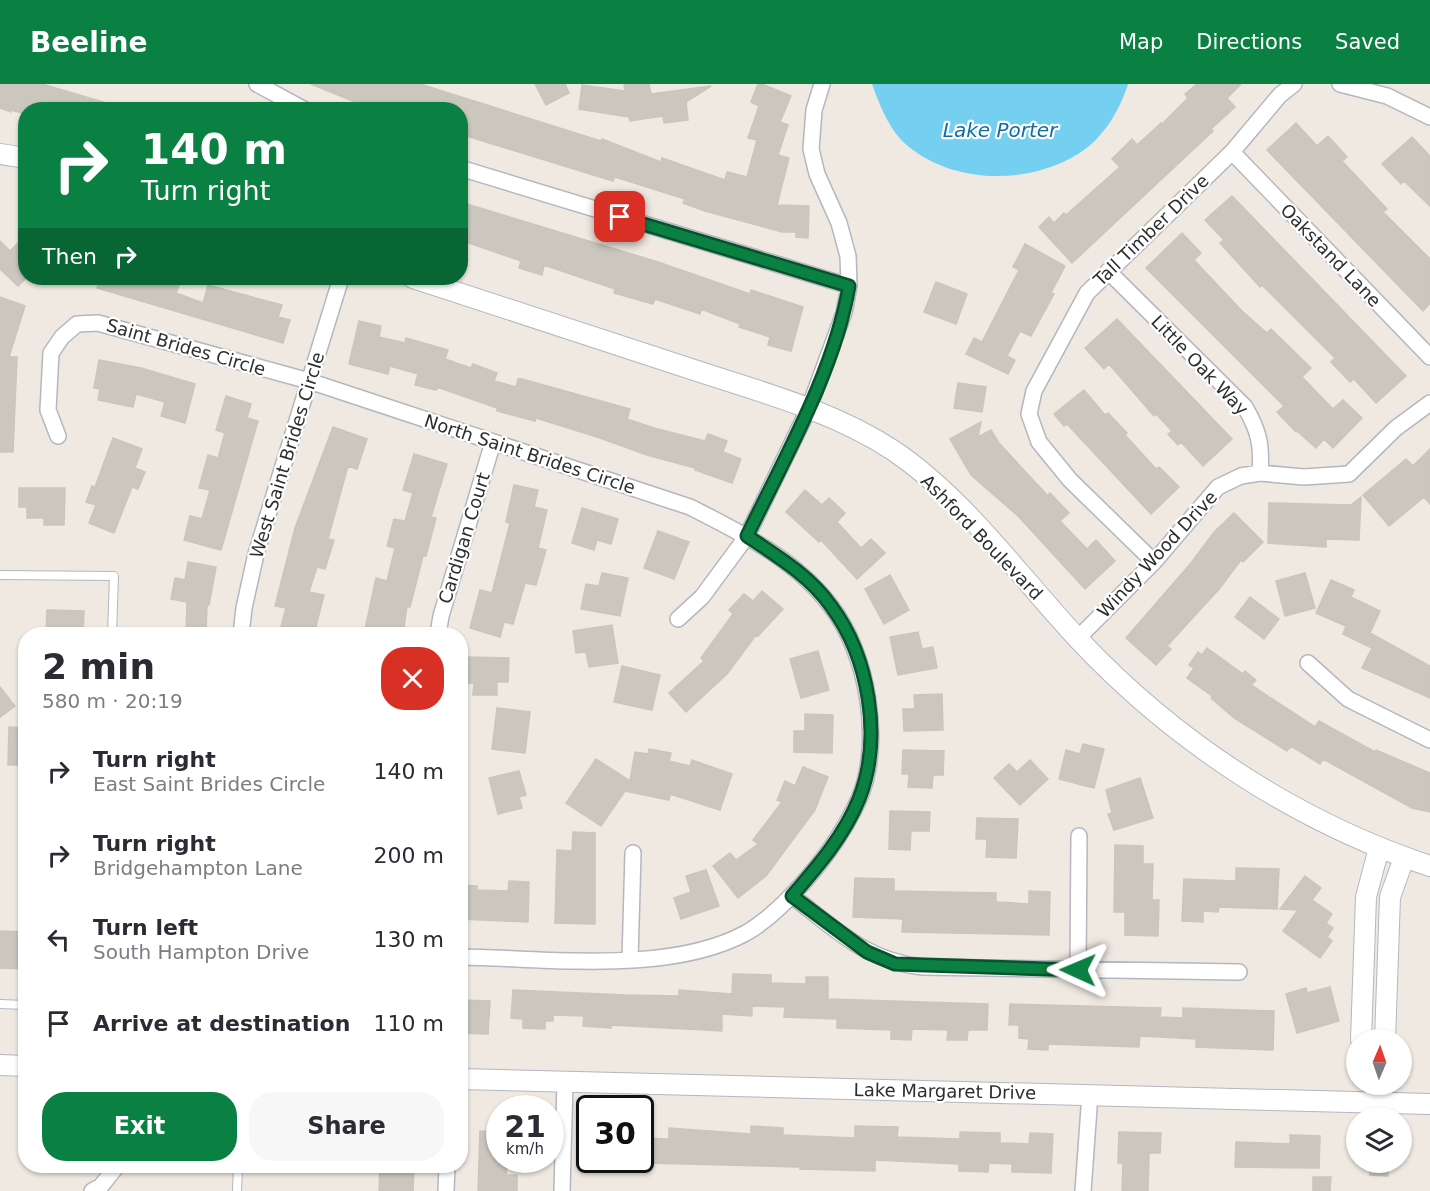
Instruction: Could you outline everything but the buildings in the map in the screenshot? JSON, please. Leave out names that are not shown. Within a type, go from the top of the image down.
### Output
[{"type":"street","points":[[257,84],[290,102]]},
{"type":"street","points":[[678,619],[702,597],[747,536],[809,408],[844,313],[849,286],[848,256],[838,223],[817,174],[811,149],[814,110],[822,84]]},
{"type":"street","name":"Tall Timber Drive","points":[[1154,562],[1070,480],[1039,442],[1029,414],[1034,392],[1087,292],[1232,152],[1280,95],[1294,84]]},
{"type":"street","points":[[1340,84],[1387,96],[1430,117]]},
{"type":"street","name":"Oakstand Lane","points":[[1232,152],[1430,357]]},
{"type":"street","points":[[0,154],[18,157]]},
{"type":"street","points":[[468,170],[849,286]]},
{"type":"street","name":"Little Oak Way","points":[[1108,271],[1245,407],[1254,423],[1262,447],[1260,473]]},
{"type":"street","name":"West Saint Brides Circle","points":[[242,627],[256,554],[339,285]]},
{"type":"street","name":"Ashford Boulevard","points":[[434,285],[809,408],[892,450],[937,484],[1106,668],[1171,726],[1216,759],[1279,799],[1379,848],[1430,866]]},
{"type":"street","name":"Saint Brides Circle","points":[[58,435],[48,410],[51,353],[62,337],[77,324],[98,323],[309,381]]},
{"type":"street","name":"North Saint Brides Circle","points":[[309,381],[690,507],[747,536],[796,570],[831,605],[853,646],[864,677],[870,715],[868,756],[860,797],[844,828],[822,862],[792,896],[747,932],[711,947],[675,956],[630,960],[468,957]]},
{"type":"street","name":"Windy Wood Drive","points":[[1078,638],[1154,562],[1218,487],[1241,476],[1260,473],[1304,477],[1349,474],[1396,428],[1430,403]]},
{"type":"street","name":"Cardigan Court","points":[[439,627],[493,442]]},
{"type":"street","points":[[1308,663],[1348,699],[1430,740]]},
{"type":"street","points":[[1078,970],[1079,836]]},
{"type":"street","points":[[1361,1029],[1366,897],[1379,848]]},
{"type":"street","points":[[630,960],[633,853]]},
{"type":"street","points":[[1385,1029],[1390,897],[1404,858]]},
{"type":"street","points":[[792,896],[867,952],[895,964],[1239,972]]},
{"type":"street","points":[[0,1065],[18,1066]]},
{"type":"street","name":"Lake Margaret Drive","points":[[468,1079],[1090,1094],[1346,1093]]},
{"type":"street","points":[[562,1191],[566,1083]]},
{"type":"street","points":[[1083,1191],[1090,1094]]},
{"type":"street","name":"Lake Margaret Drive","points":[[1392,1095],[1430,1104]]},
{"type":"street","points":[[92,1191],[101,1186],[111,1173]]},
{"type":"street","points":[[446,1191],[447,1173]]},
{"type":"lane","points":[[0,574],[114,576],[112,627]]},
{"type":"lane","points":[[0,1004],[18,1005]]},
{"type":"lane","points":[[237,1191],[238,1173]]},
{"type":"water","name":"Lake Porter","points":[[872,84],[1128,84],[1109,123],[1087,148],[1058,164],[1037,171],[992,176],[970,174],[948,168],[927,159],[909,147],[891,126]]},
{"type":"route","points":[[620,217],[849,286],[844,313],[809,408],[747,536],[796,570],[831,605],[849,636],[864,677],[870,715],[868,756],[860,797],[844,828],[822,862],[792,896],[867,952],[895,964],[922,967],[1078,970]]}]
